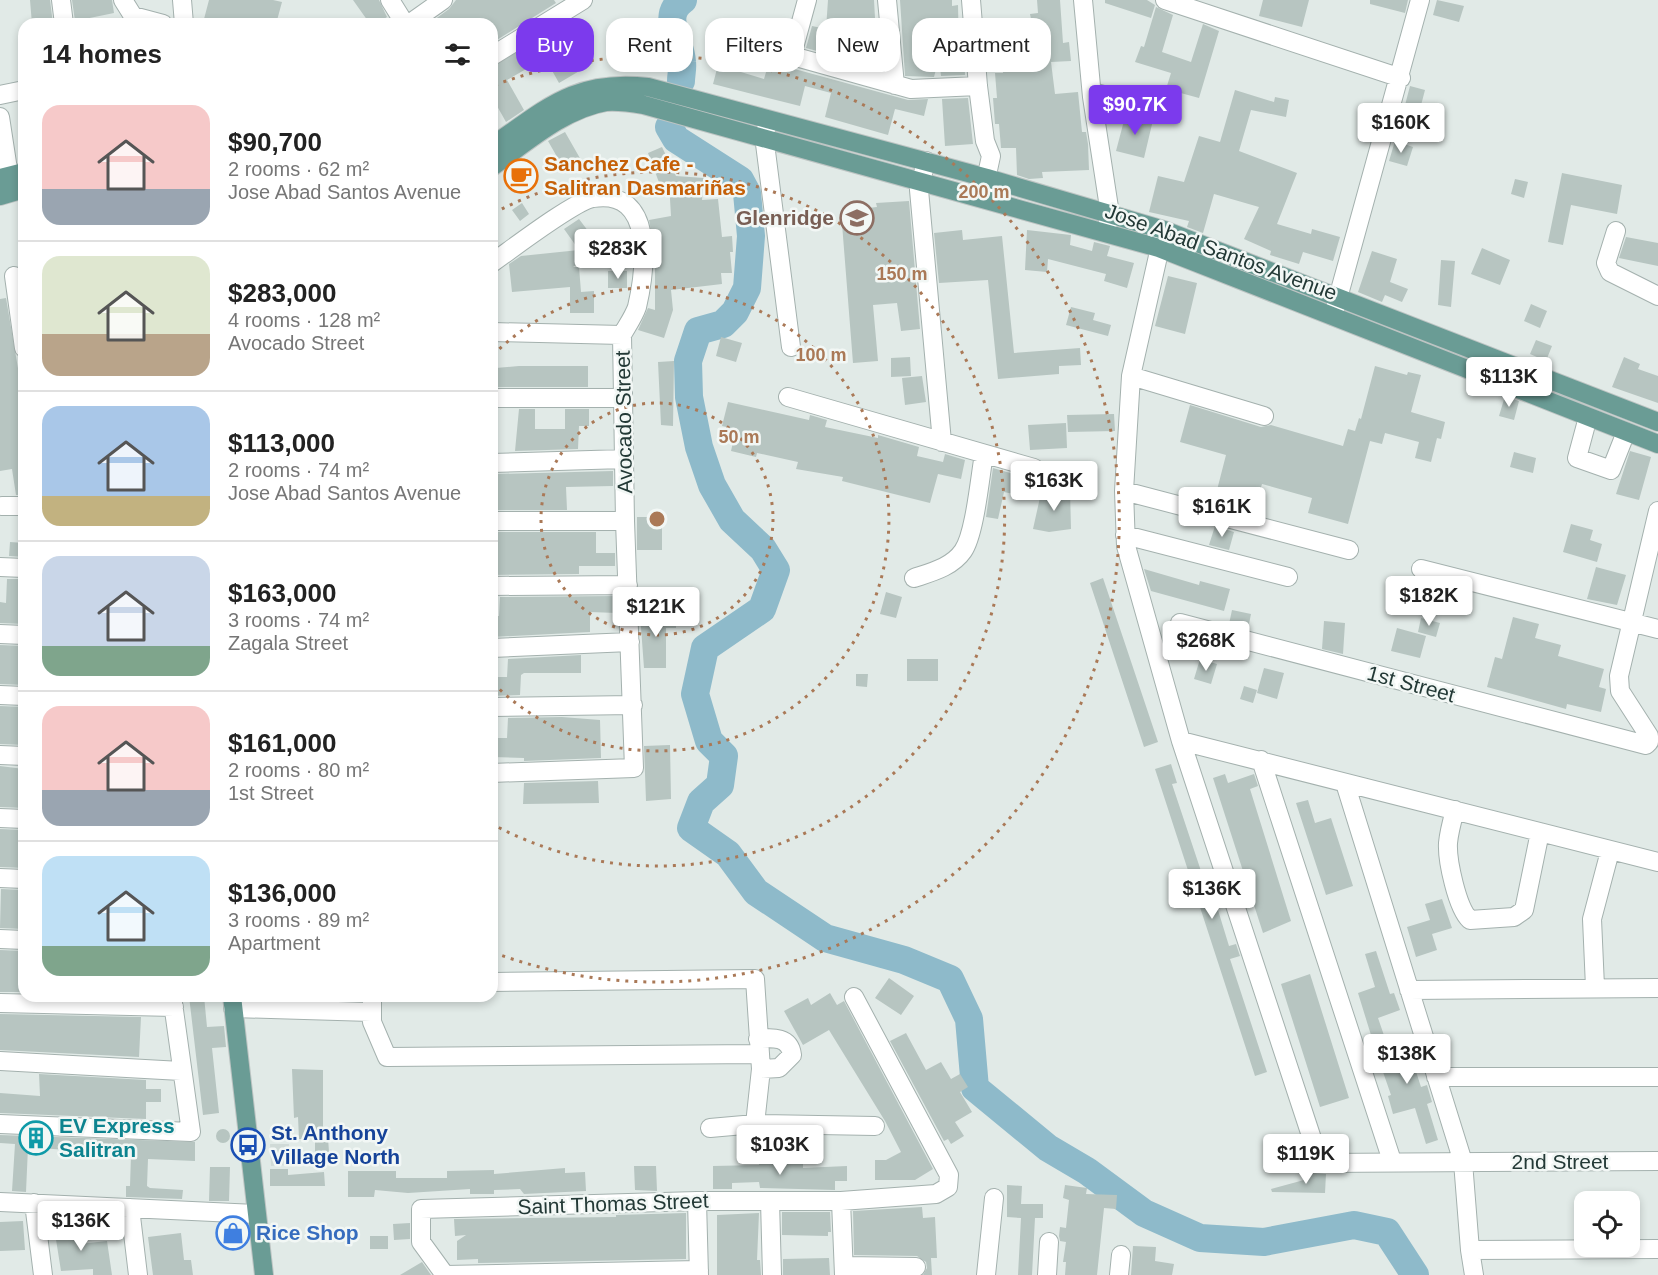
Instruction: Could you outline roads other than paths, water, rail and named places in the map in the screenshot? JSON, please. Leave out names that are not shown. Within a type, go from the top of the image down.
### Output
[{"type":"main road","name":"Jose Abad Santos Avenue","points":[[498,142],[549,106],[584,89],[604,85],[700,109],[769,117],[1164,230],[1658,422]]},
{"type":"main road","name":"Jose Abad Santos Avenue","points":[[498,163],[557,122],[588,107],[646,96]]},
{"type":"main road","name":"Jose Abad Santos Avenue","points":[[700,109],[764,136],[1159,248],[1658,444]]},
{"type":"main road","points":[[233,1008],[264,1275]]},
{"type":"street","points":[[61,0],[63,18]]},
{"type":"street","points":[[123,0],[133,16],[140,18]]},
{"type":"street","points":[[182,0],[184,18]]},
{"type":"street","points":[[390,0],[403,18]]},
{"type":"street","points":[[416,18],[443,0]]},
{"type":"street","points":[[498,52],[583,0]]},
{"type":"street","points":[[802,18],[807,0]]},
{"type":"street","points":[[887,0],[895,86]]},
{"type":"street","points":[[971,0],[985,141],[991,156],[978,196]]},
{"type":"street","points":[[1083,0],[1092,92],[1110,214],[1106,232]]},
{"type":"street","points":[[1165,0],[1401,78]]},
{"type":"street","points":[[1333,316],[1401,78],[1420,0]]},
{"type":"street","points":[[804,59],[911,89],[978,86]]},
{"type":"street","points":[[0,95],[18,91]]},
{"type":"street","points":[[1092,92],[1156,109]]},
{"type":"street","points":[[0,117],[11,184]]},
{"type":"street","points":[[769,117],[764,136],[791,347]]},
{"type":"street","points":[[926,161],[921,180],[920,201],[942,442]]},
{"type":"street","name":"Avocado Street","points":[[498,259],[563,214],[591,198],[615,198],[633,208],[640,223],[643,265],[636,309],[622,335],[625,521],[634,768],[498,773]]},
{"type":"street","points":[[1164,230],[1131,376],[1124,491],[1125,535],[1143,614],[1181,741],[1658,862]]},
{"type":"street","points":[[1616,231],[1606,263],[1610,272],[1658,296]]},
{"type":"street","points":[[13,276],[18,309]]},
{"type":"street","points":[[498,332],[622,335]]},
{"type":"street","points":[[1131,376],[1264,416]]},
{"type":"street","points":[[789,397],[1034,468]]},
{"type":"street","points":[[498,398],[622,399]]},
{"type":"street","points":[[1588,417],[1576,458],[1611,470],[1626,432]]},
{"type":"street","points":[[914,578],[943,568],[963,551],[969,537],[984,454]]},
{"type":"street","points":[[498,463],[624,459]]},
{"type":"street","points":[[1124,491],[1349,550]]},
{"type":"street","points":[[1,510],[18,507]]},
{"type":"street","points":[[1630,624],[1658,511]]},
{"type":"street","points":[[498,522],[625,521]]},
{"type":"street","points":[[1125,535],[1288,577]]},
{"type":"street","points":[[0,567],[18,568]]},
{"type":"street","points":[[1421,569],[1630,624],[1658,629]]},
{"type":"street","points":[[498,586],[628,585]]},
{"type":"street","name":"1st Street","points":[[1180,623],[1641,744],[1649,742],[1649,736],[1620,691],[1619,676],[1630,624]]},
{"type":"street","points":[[0,634],[18,635]]},
{"type":"street","points":[[498,648],[630,642]]},
{"type":"street","points":[[0,695],[18,696]]},
{"type":"street","points":[[498,707],[633,705]]},
{"type":"street","name":"2nd Street","points":[[1181,741],[1320,1163],[1658,1161]]},
{"type":"street","points":[[0,755],[18,756]]},
{"type":"street","points":[[1261,760],[1392,1161]]},
{"type":"street","points":[[1345,783],[1463,1162],[1474,1275]]},
{"type":"street","points":[[1455,810],[1448,844],[1450,867],[1463,911],[1470,920],[1515,917],[1524,910],[1540,832]]},
{"type":"street","points":[[0,818],[18,819]]},
{"type":"street","points":[[1595,987],[1592,918],[1610,851]]},
{"type":"street","points":[[0,878],[18,879]]},
{"type":"street","points":[[0,939],[18,940]]},
{"type":"street","points":[[498,982],[755,979],[759,1054],[755,1124]]},
{"type":"street","points":[[1409,990],[1658,988]]},
{"type":"street","name":"Saint Thomas Street","points":[[445,1275],[421,1242],[421,1209],[697,1200],[842,1201],[936,1194],[948,1187],[949,1175],[854,997]]},
{"type":"street","points":[[0,1003],[173,1002],[191,1132],[0,1124]]},
{"type":"street","points":[[233,1008],[372,1010],[381,1050],[387,1057],[759,1054]]},
{"type":"street","points":[[0,1061],[181,1071]]},
{"type":"street","points":[[1436,1077],[1658,1077]]},
{"type":"street","points":[[710,1128],[755,1124],[875,1126]]},
{"type":"street","points":[[986,1275],[994,1198]]},
{"type":"street","points":[[445,1275],[699,1273],[697,1200]]},
{"type":"street","points":[[770,1201],[772,1275]]},
{"type":"street","points":[[842,1201],[844,1271],[916,1267]]},
{"type":"street","points":[[0,1202],[256,1214]]},
{"type":"street","points":[[34,1203],[43,1275]]},
{"type":"street","points":[[130,1208],[138,1275]]},
{"type":"street","points":[[1047,1275],[1049,1242]]},
{"type":"street","points":[[1470,1250],[1658,1249]]},
{"type":"street","points":[[1119,1275],[1121,1255]]},
{"type":"waterway","points":[[681,81],[681,54],[672,21],[676,6],[683,0]]},
{"type":"waterway","points":[[669,127],[676,139],[740,180],[747,193],[751,236],[747,288],[735,312],[723,324],[698,331],[688,361],[689,397],[699,447],[712,485],[732,520],[763,549],[776,570],[762,609],[705,648],[695,694],[709,741],[724,756],[720,785],[701,802],[691,828],[728,854],[756,892],[825,938],[904,960],[950,979],[969,1019],[975,1088],[1048,1148],[1087,1171],[1144,1213],[1200,1238],[1264,1242],[1354,1225],[1387,1232],[1415,1275]]},
{"type":"place","name":"Sanchez Cafe - Salitran Dasmariñas","points":[[521,176]]},
{"type":"place","name":"Glenridge","points":[[857,218]]},
{"type":"place","name":"EV Express Salitran","points":[[36,1138]]},
{"type":"place","name":"St. Anthony Village North","points":[[248,1145]]},
{"type":"place","name":"Rice Shop","points":[[233,1233]]}]
